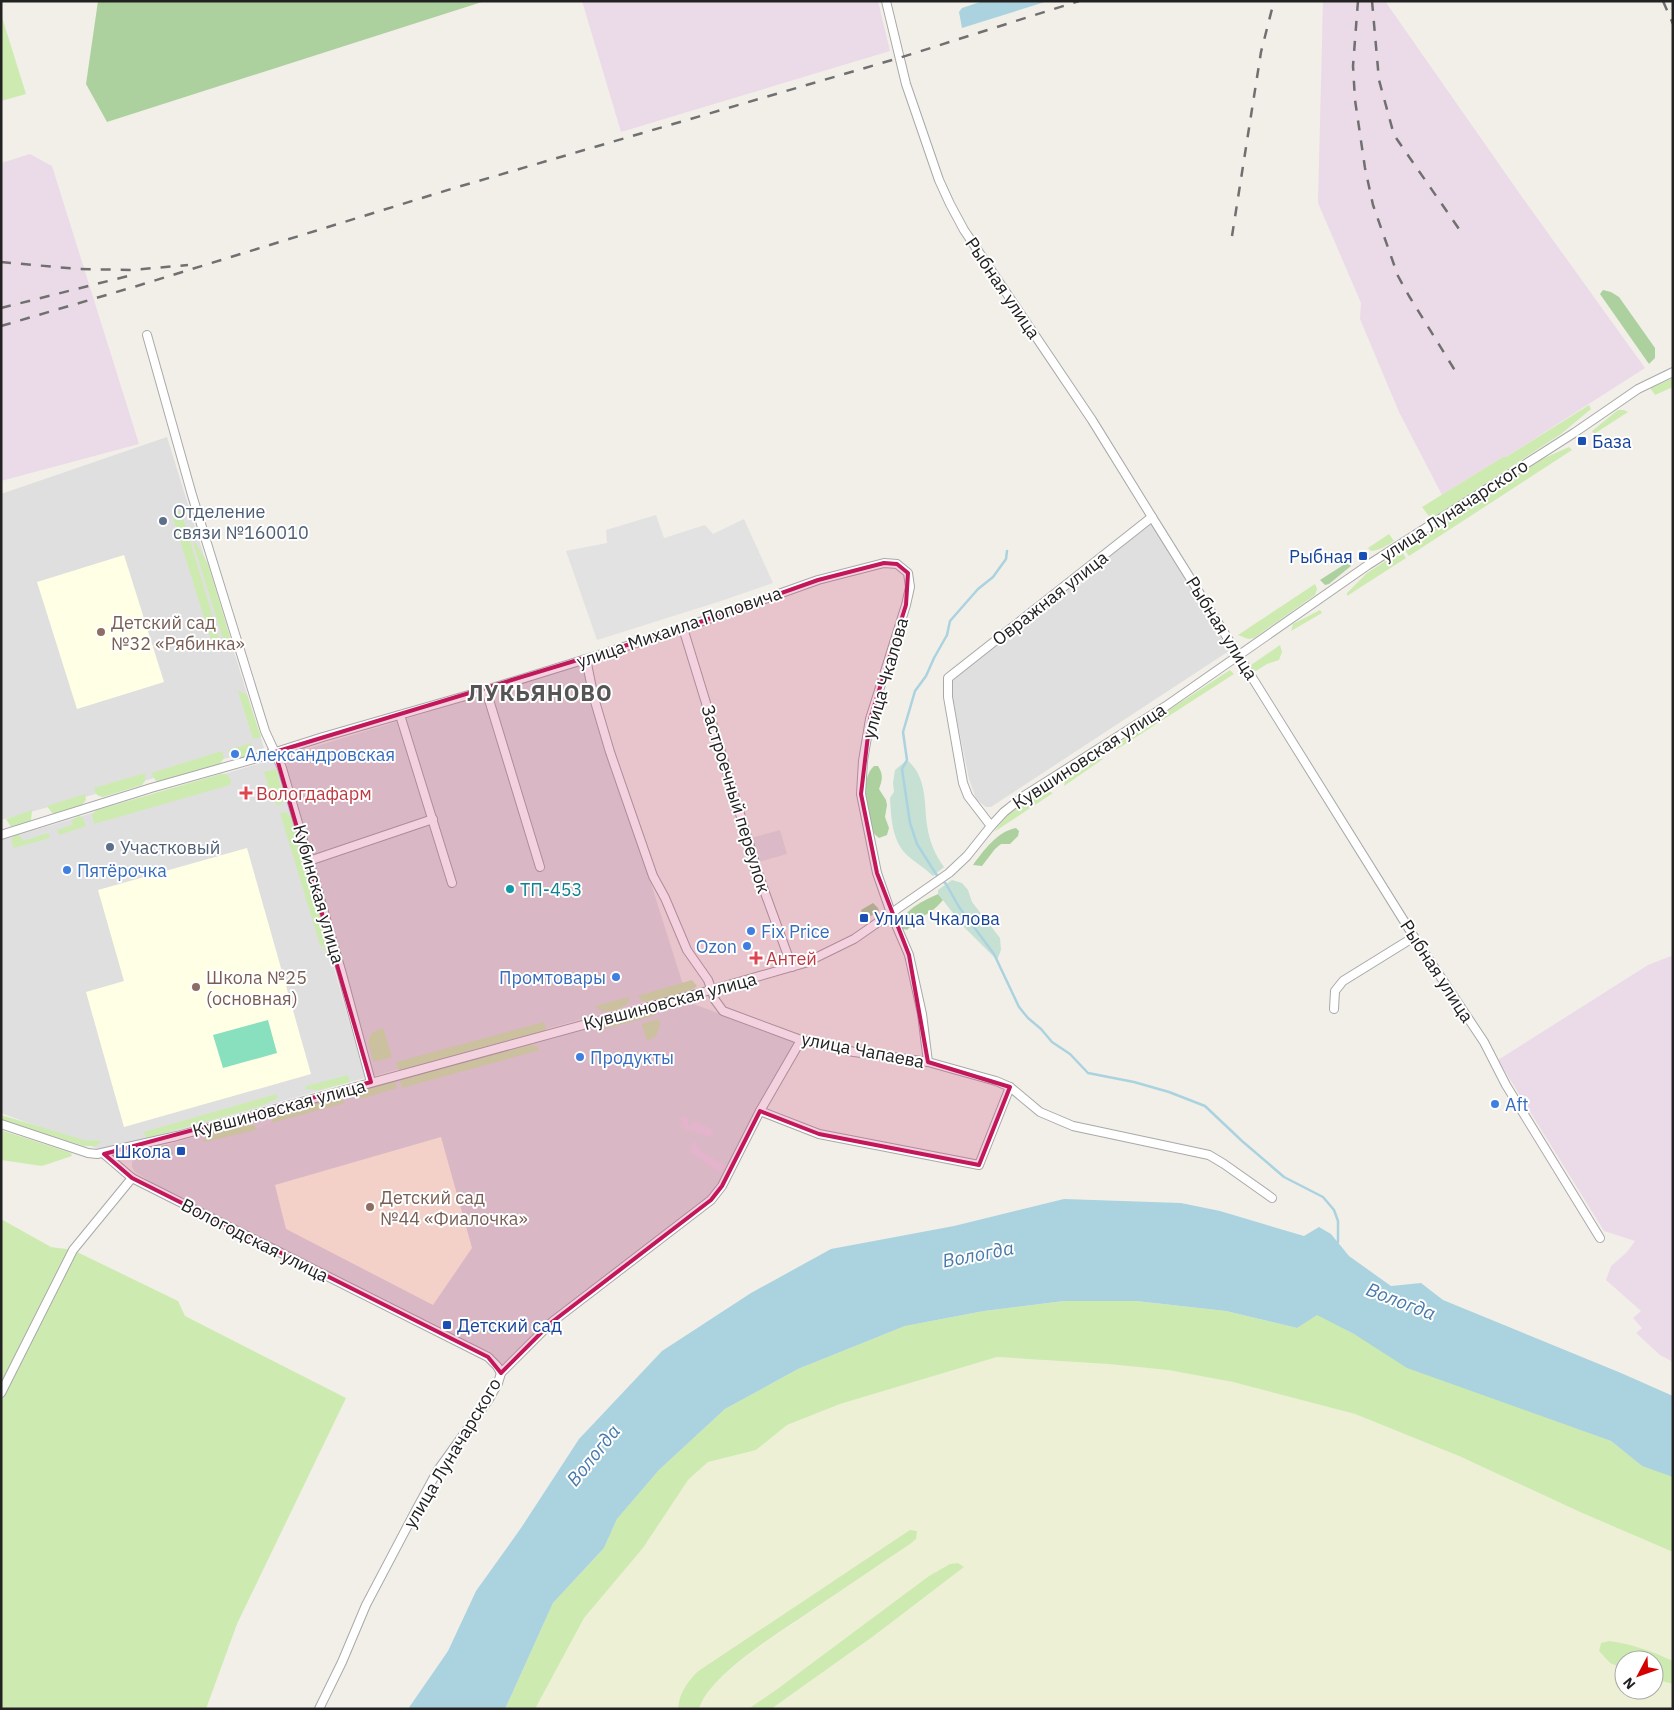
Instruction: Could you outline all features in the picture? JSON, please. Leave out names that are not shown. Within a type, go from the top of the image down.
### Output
[{"type":"street","name":"Рыбная улица","points":[[886,1],[906,84],[939,180],[964,230],[1092,420],[1414,937],[1484,1042],[1506,1085],[1600,1238]]},
{"type":"street","name":"Кубинская улица","points":[[147,335],[192,494],[265,731],[282,768],[371,1082]]},
{"type":"street","name":"улица Луначарского","points":[[1240,655],[1376,560],[1574,433],[1638,389],[1673,372]]},
{"type":"street","name":"Овражная улица","points":[[991,826],[968,796],[963,784],[948,697],[948,678],[1152,517]]},
{"type":"street","name":"улица Михаила Поповича","points":[[1,835],[151,788],[586,659],[683,628],[818,580],[884,563],[897,564]]},
{"type":"street","name":"улица Чкалова","points":[[897,564],[908,573],[910,587],[870,719],[862,761],[861,786],[863,808],[877,873],[909,955],[922,1014],[928,1062]]},
{"type":"street","name":"Застроечный переулок","points":[[683,628],[760,880],[792,967]]},
{"type":"street","name":"Кувшиновская улица","points":[[104,1154],[177,1136],[711,990],[817,958],[836,949],[949,874],[1014,803],[1166,706],[1240,655]]},
{"type":"street","name":"улица Чапаева","points":[[586,659],[594,698],[610,752],[653,876],[665,898],[687,950],[708,980],[719,1007],[728,1014],[801,1040],[854,1052],[928,1062],[996,1081],[1010,1088],[1040,1112],[1073,1126],[1209,1155],[1272,1198]]},
{"type":"street","points":[[486,690],[540,867]]},
{"type":"street","points":[[400,714],[452,883]]},
{"type":"street","points":[[309,861],[433,819]]},
{"type":"street","points":[[1334,1009],[1335,991],[1342,981],[1414,937]]},
{"type":"street","name":"улица Луначарского","points":[[319,1709],[342,1662],[366,1605],[416,1510],[438,1470],[489,1399],[498,1383],[500,1373],[552,1322],[711,1200],[722,1186],[760,1111],[801,1040]]},
{"type":"street","points":[[760,1111],[819,1134],[979,1164],[1010,1088]]},
{"type":"street","points":[[1,1124],[88,1153],[104,1154]]},
{"type":"street","name":"Вологодская улица","points":[[104,1154],[132,1178],[488,1357],[497,1366],[500,1373]]},
{"type":"street","points":[[1,1392],[73,1250],[132,1178]]},
{"type":"highlighted area","points":[[884,563],[897,564],[908,573],[906,605],[870,719],[861,794],[877,873],[909,955],[928,1062],[1010,1087],[979,1165],[819,1134],[760,1111],[722,1186],[711,1200],[552,1322],[501,1373],[488,1357],[132,1178],[104,1154],[371,1082],[275,752],[683,628],[818,580]]},
{"type":"shaded area","points":[[582,1],[878,1],[890,51],[621,132]]},
{"type":"shaded area","points":[[1323,1],[1385,1],[1522,197],[1645,368],[1506,457],[1503,457],[1442,495],[1399,412],[1360,319],[1361,303],[1318,203]]},
{"type":"shaded area","points":[[30,154],[52,166],[139,444],[1,481],[1,163]]},
{"type":"shaded area","points":[[167,437],[264,748],[1,820],[1,494]]},
{"type":"shaded area","points":[[656,515],[664,538],[705,525],[713,534],[744,519],[773,583],[597,640],[566,551],[607,543],[606,530]]},
{"type":"shaded area","points":[[1150,522],[1229,651],[991,807],[986,807],[976,799],[969,779],[952,696],[951,679]]},
{"type":"shaded area","name":"Детский сад №32 «Рябинка»","points":[[124,555],[164,682],[77,709],[37,582]]},
{"type":"shaded area","points":[[582,665],[685,991],[374,1076],[284,756]]},
{"type":"shaded area","points":[[275,759],[365,1078],[104,1151],[1,1113],[1,840]]},
{"type":"shaded area","points":[[907,760],[918,774],[921,782],[925,798],[929,836],[935,852],[944,867],[933,876],[908,856],[899,844],[893,829],[890,798],[894,792],[895,770]]},
{"type":"shaded area","points":[[780,830],[787,854],[758,862],[751,838]]},
{"type":"shaded area","name":"Школа №25 (основная)","points":[[247,848],[311,1074],[124,1127],[86,992],[124,981],[98,890]]},
{"type":"shaded area","points":[[952,880],[962,883],[968,890],[972,902],[1000,938],[1001,950],[997,960],[964,927],[938,894],[938,890]]},
{"type":"shaded area","points":[[1671,956],[1673,958],[1673,1362],[1660,1355],[1636,1333],[1642,1328],[1633,1318],[1641,1311],[1606,1280],[1611,1266],[1627,1252],[1635,1241],[1604,1231],[1498,1060],[1648,965]]},
{"type":"shaded area","points":[[685,1001],[795,1041],[723,1179],[708,1198],[549,1320],[502,1366],[490,1353],[156,1185],[135,1172],[132,1167],[132,1162],[144,1151]]},
{"type":"shaded area","points":[[273,1115],[271,1123],[257,1128],[249,1121]]},
{"type":"shaded area","points":[[687,1116],[689,1128],[693,1121],[714,1130],[710,1138],[690,1129],[685,1131],[680,1118]]},
{"type":"shaded area","name":"Детский сад №44 «Фиалочка»","points":[[441,1137],[472,1248],[433,1305],[286,1229],[275,1185]]},
{"type":"shaded area","points":[[693,1142],[697,1143],[696,1146],[700,1148],[699,1150],[725,1165],[720,1173],[691,1153],[692,1150],[689,1148]]},
{"type":"shaded area","points":[[997,1357],[1168,1370],[1233,1382],[1355,1414],[1459,1456],[1580,1512],[1673,1552],[1673,1661],[1664,1657],[1664,1650],[1646,1650],[1609,1641],[1602,1643],[1599,1651],[1614,1665],[1614,1700],[1664,1700],[1664,1682],[1673,1684],[1673,1709],[771,1709],[875,1635],[963,1568],[958,1563],[950,1564],[929,1576],[748,1709],[699,1709],[700,1703],[713,1685],[750,1653],[910,1544],[679,1699],[678,1709],[535,1709],[584,1618],[643,1548],[688,1480],[708,1462],[756,1450],[787,1425],[840,1404]]},
{"type":"green space","points":[[98,1],[485,1],[107,122],[86,84]]},
{"type":"green space","points":[[1,14],[26,94],[1,101]]},
{"type":"green space","points":[[1603,290],[1619,297],[1655,348],[1655,358],[1649,364],[1600,294]]},
{"type":"green space","points":[[1673,378],[1673,387],[1655,395],[1650,388]]},
{"type":"green space","points":[[1589,405],[1591,409],[1561,434],[1431,519],[1422,507],[1503,457],[1506,457]]},
{"type":"green space","points":[[1618,410],[1628,412],[1594,434],[1592,431]]},
{"type":"green space","points":[[1569,447],[1572,450],[1409,556],[1404,549],[1540,460]]},
{"type":"green space","points":[[181,511],[221,644],[213,646],[172,515]]},
{"type":"green space","points":[[1389,534],[1394,541],[1383,548],[1371,551],[1368,548]]},
{"type":"green space","points":[[195,542],[208,564],[231,640],[224,642],[193,543]]},
{"type":"green space","points":[[1401,551],[1406,558],[1347,596],[1347,593],[1367,573]]},
{"type":"green space","points":[[1348,562],[1351,566],[1329,584],[1325,585],[1320,580]]},
{"type":"green space","points":[[1315,584],[1317,589],[1315,595],[1254,638],[1248,639],[1238,635]]},
{"type":"green space","points":[[1320,610],[1322,613],[1291,631],[1293,624]]},
{"type":"green space","points":[[1280,645],[1282,652],[1279,660],[1267,664],[1256,671],[1253,670],[1251,665]]},
{"type":"green space","points":[[1230,670],[1234,674],[1116,750],[1116,746],[1123,740]]},
{"type":"green space","points":[[238,691],[247,695],[261,737],[253,739]]},
{"type":"green space","points":[[251,743],[254,755],[240,759],[237,751],[229,753],[228,750]]},
{"type":"green space","points":[[222,751],[224,758],[219,765],[162,782],[156,781],[151,773]]},
{"type":"green space","points":[[1093,758],[1103,759],[1064,786],[1067,777],[1071,773]]},
{"type":"green space","points":[[874,766],[878,766],[882,775],[879,789],[886,800],[885,817],[889,828],[887,835],[879,838],[870,826],[865,798],[867,779]]},
{"type":"green space","points":[[276,769],[284,798],[284,801],[278,806],[272,799],[264,772]]},
{"type":"green space","points":[[145,773],[145,781],[142,785],[103,797],[95,792],[94,788]]},
{"type":"green space","points":[[220,774],[228,776],[231,781],[230,785],[94,824],[92,814],[97,810]]},
{"type":"green space","points":[[1044,790],[1053,793],[994,832],[1016,808]]},
{"type":"green space","points":[[85,794],[86,800],[82,805],[55,813],[52,813],[47,806]]},
{"type":"green space","points":[[32,810],[31,821],[11,827],[6,819]]},
{"type":"green space","points":[[286,812],[291,818],[329,947],[326,956],[324,947],[320,945],[280,813]]},
{"type":"green space","points":[[79,816],[83,818],[86,826],[59,835],[57,830],[72,825],[73,819]]},
{"type":"green space","points":[[1016,828],[1019,831],[1018,836],[1010,844],[1001,844],[982,866],[973,865],[997,837]]},
{"type":"green space","points":[[48,833],[50,838],[14,848],[11,840],[19,834],[23,841]]},
{"type":"green space","points":[[938,894],[943,900],[940,904],[929,913],[912,921],[907,930],[903,929],[903,923],[908,912],[920,903]]},
{"type":"green space","points":[[873,903],[879,911],[867,918],[862,914],[861,910]]},
{"type":"green space","points":[[692,980],[697,986],[681,994],[646,1002],[638,996]]},
{"type":"green space","points":[[629,997],[629,1001],[626,1004],[612,1011],[602,1011],[595,1006]]},
{"type":"green space","points":[[650,1011],[656,1015],[604,1029],[609,1023]]},
{"type":"green space","points":[[659,1019],[660,1025],[656,1036],[647,1041],[642,1024]]},
{"type":"green space","points":[[268,1020],[277,1053],[223,1068],[213,1035]]},
{"type":"green space","points":[[544,1022],[546,1030],[399,1071],[396,1062]]},
{"type":"green space","points":[[383,1028],[392,1057],[374,1062],[369,1045],[370,1037],[376,1030]]},
{"type":"green space","points":[[529,1045],[536,1046],[540,1050],[402,1088],[400,1080]]},
{"type":"green space","points":[[348,1075],[350,1082],[319,1090],[305,1089],[306,1086]]},
{"type":"green space","points":[[395,1081],[397,1088],[360,1099],[358,1092]]},
{"type":"green space","points":[[276,1094],[278,1098],[259,1107],[146,1138],[144,1132]]},
{"type":"green space","points":[[334,1098],[342,1099],[345,1103],[271,1123],[276,1114]]},
{"type":"green space","points":[[1,1115],[84,1140],[102,1141],[96,1146],[84,1146],[1,1120]]},
{"type":"green space","points":[[249,1121],[257,1128],[256,1130],[204,1142],[203,1140],[228,1127]]},
{"type":"green space","points":[[1,1130],[71,1153],[72,1156],[42,1166],[1,1160]]},
{"type":"green space","points":[[167,1145],[173,1154],[152,1158],[150,1148]]},
{"type":"green space","points":[[1,1219],[51,1247],[73,1250],[178,1301],[185,1316],[346,1398],[237,1624],[206,1709],[1,1709]]},
{"type":"green space","points":[[1064,1301],[1136,1301],[1226,1311],[1297,1328],[1317,1314],[1354,1334],[1532,1412],[1611,1441],[1642,1466],[1671,1475],[1673,1477],[1673,1552],[1580,1512],[1459,1456],[1355,1414],[1233,1382],[1168,1370],[997,1357],[840,1404],[787,1425],[756,1450],[708,1462],[688,1480],[643,1548],[584,1618],[535,1709],[505,1709],[553,1603],[604,1548],[617,1519],[659,1470],[725,1409],[798,1369],[905,1326],[984,1311]]},
{"type":"green space","points":[[910,1530],[917,1531],[916,1539],[732,1667],[706,1695],[699,1709],[678,1709],[684,1689],[697,1672]]},
{"type":"green space","points":[[958,1563],[964,1567],[875,1635],[771,1709],[748,1709],[929,1576],[950,1564]]},
{"type":"green space","points":[[1609,1641],[1647,1650],[1614,1650],[1614,1665],[1599,1651],[1601,1643]]},
{"type":"green space","points":[[1664,1657],[1673,1661],[1673,1684],[1664,1682]]},
{"type":"water","points":[[983,1],[1048,1],[962,28],[959,12],[962,8]]},
{"type":"water","name":"Вологда","points":[[1064,1199],[1181,1203],[1220,1211],[1304,1236],[1319,1227],[1331,1234],[1349,1256],[1391,1286],[1421,1283],[1443,1300],[1673,1396],[1673,1477],[1642,1466],[1611,1441],[1407,1368],[1354,1334],[1317,1315],[1297,1328],[1226,1311],[1136,1301],[1064,1301],[984,1311],[905,1326],[798,1369],[725,1409],[659,1470],[617,1519],[604,1548],[553,1603],[505,1709],[408,1709],[448,1651],[476,1591],[521,1528],[579,1439],[662,1351],[751,1293],[831,1249],[954,1226]]},
{"type":"waterway","points":[[1007,551],[1006,559],[993,577],[978,589],[950,621],[947,635],[926,676],[915,691],[903,732],[907,760],[902,769],[910,823],[917,844],[936,874],[946,884],[959,907],[994,954],[1019,1007],[1052,1042],[1070,1054],[1088,1073],[1134,1082],[1169,1092],[1205,1106],[1284,1177],[1323,1197],[1334,1210],[1338,1221],[1338,1242]]},
{"type":"railway","points":[[1,326],[451,189],[899,58],[1079,1]]},
{"type":"railway","points":[[1232,236],[1261,52],[1274,1]]},
{"type":"railway","points":[[1358,1],[1353,66],[1355,100],[1365,168],[1373,205],[1398,276],[1459,377]]},
{"type":"railway","points":[[1372,1],[1379,80],[1394,135],[1459,229]]},
{"type":"railway","points":[[1663,1],[1673,24]]},
{"type":"railway","points":[[1,262],[78,269],[132,270],[188,265]]},
{"type":"railway","points":[[1,308],[136,274]]},
{"type":"place","name":"База","points":[[1582,441]]},
{"type":"place","name":"Отделение связи №160010","points":[[163,521]]},
{"type":"place","name":"Рыбная","points":[[1363,556]]},
{"type":"place","name":"Детский сад №32 «Рябинка»","points":[[101,632]]},
{"type":"place","name":"Александровская","points":[[235,754]]},
{"type":"place","name":"Вологдафарм","points":[[246,793]]},
{"type":"place","name":"Участковый","points":[[110,847]]},
{"type":"place","name":"Пятёрочка","points":[[67,870]]},
{"type":"place","name":"ТП-453","points":[[510,889]]},
{"type":"place","name":"Улица Чкалова","points":[[864,918]]},
{"type":"place","name":"Fix Price","points":[[751,931]]},
{"type":"place","name":"Ozon","points":[[747,946]]},
{"type":"place","name":"Антей","points":[[756,958]]},
{"type":"place","name":"Промтовары","points":[[616,977]]},
{"type":"place","name":"Школа №25 (основная)","points":[[196,987]]},
{"type":"place","name":"Продукты","points":[[580,1057]]},
{"type":"place","name":"Aft","points":[[1495,1104]]},
{"type":"place","name":"Школа","points":[[181,1151]]},
{"type":"place","name":"Детский сад №44 «Фиалочка»","points":[[370,1207]]},
{"type":"place","name":"Детский сад","points":[[447,1325]]},
{"type":"district","name":"ЛУКЬЯНОВО","points":[[540,692]]}]
